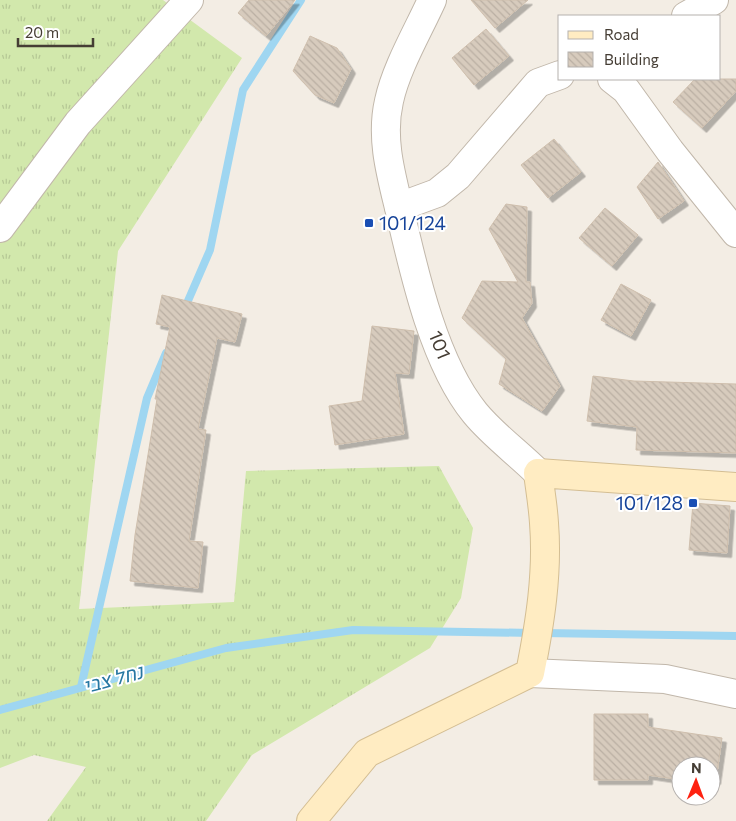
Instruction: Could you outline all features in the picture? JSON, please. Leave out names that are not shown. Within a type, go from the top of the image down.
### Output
[{"type":"street","points":[[0,228],[78,123],[189,0]]},
{"type":"street","name":"101","points":[[432,0],[389,100],[385,135],[389,168],[412,264],[434,330],[452,374],[475,413],[538,473]]},
{"type":"street","points":[[688,15],[714,0]]},
{"type":"street","points":[[399,207],[436,193],[458,176],[538,83],[558,76]]},
{"type":"street","points":[[613,80],[626,90],[670,151],[736,234]]},
{"type":"street","points":[[530,672],[539,625],[544,577],[544,524],[538,473],[736,488]]},
{"type":"street","points":[[311,821],[367,753],[530,672],[665,679],[736,694]]},
{"type":"green space","points":[[0,0],[163,0],[242,58],[118,251],[79,609],[234,602],[246,471],[439,466],[473,528],[461,598],[430,648],[252,755],[206,821],[47,821],[86,767],[34,755],[0,768]]},
{"type":"building","points":[[249,0],[295,0],[266,36],[238,13]]},
{"type":"building","points":[[471,0],[528,0],[495,28]]},
{"type":"building","points":[[486,29],[509,56],[474,85],[452,58]]},
{"type":"building","points":[[310,36],[337,48],[351,69],[334,103],[315,95],[293,71]]},
{"type":"building","points":[[736,79],[736,91],[702,128],[673,102],[694,80]]},
{"type":"building","points":[[554,139],[581,172],[548,198],[521,165]]},
{"type":"building","points":[[658,162],[684,201],[658,219],[637,187]]},
{"type":"building","points":[[506,204],[527,207],[526,282],[530,282],[532,303],[522,318],[560,386],[542,411],[499,384],[506,359],[462,318],[482,281],[518,282],[489,229]]},
{"type":"building","points":[[605,208],[638,235],[612,266],[579,238]]},
{"type":"building","points":[[621,284],[651,300],[631,336],[601,320]]},
{"type":"building","points":[[162,295],[242,314],[235,342],[217,338],[198,429],[206,430],[189,541],[203,542],[198,588],[130,581],[135,535],[157,399],[155,399],[170,327],[156,324]]},
{"type":"building","points":[[372,326],[414,331],[409,374],[395,373],[404,434],[335,445],[329,406],[362,401]]},
{"type":"building","points":[[593,376],[634,381],[736,384],[736,453],[636,450],[637,427],[587,421]]},
{"type":"building","points":[[693,503],[730,506],[727,553],[689,550]]},
{"type":"building","points":[[594,714],[648,714],[648,727],[722,738],[719,756],[671,756],[671,778],[648,775],[648,780],[594,780]]},
{"type":"waterway","points":[[184,310],[210,250],[243,90],[301,0]]},
{"type":"waterway","name":"נחל צבי","points":[[81,687],[147,398],[166,353]]},
{"type":"waterway","name":"נחל צבי","points":[[0,710],[226,648],[353,630],[532,633]]},
{"type":"waterway","points":[[543,633],[736,636]]},
{"type":"place","name":"101/124","points":[[369,223]]},
{"type":"place","name":"101/128","points":[[693,503]]}]
